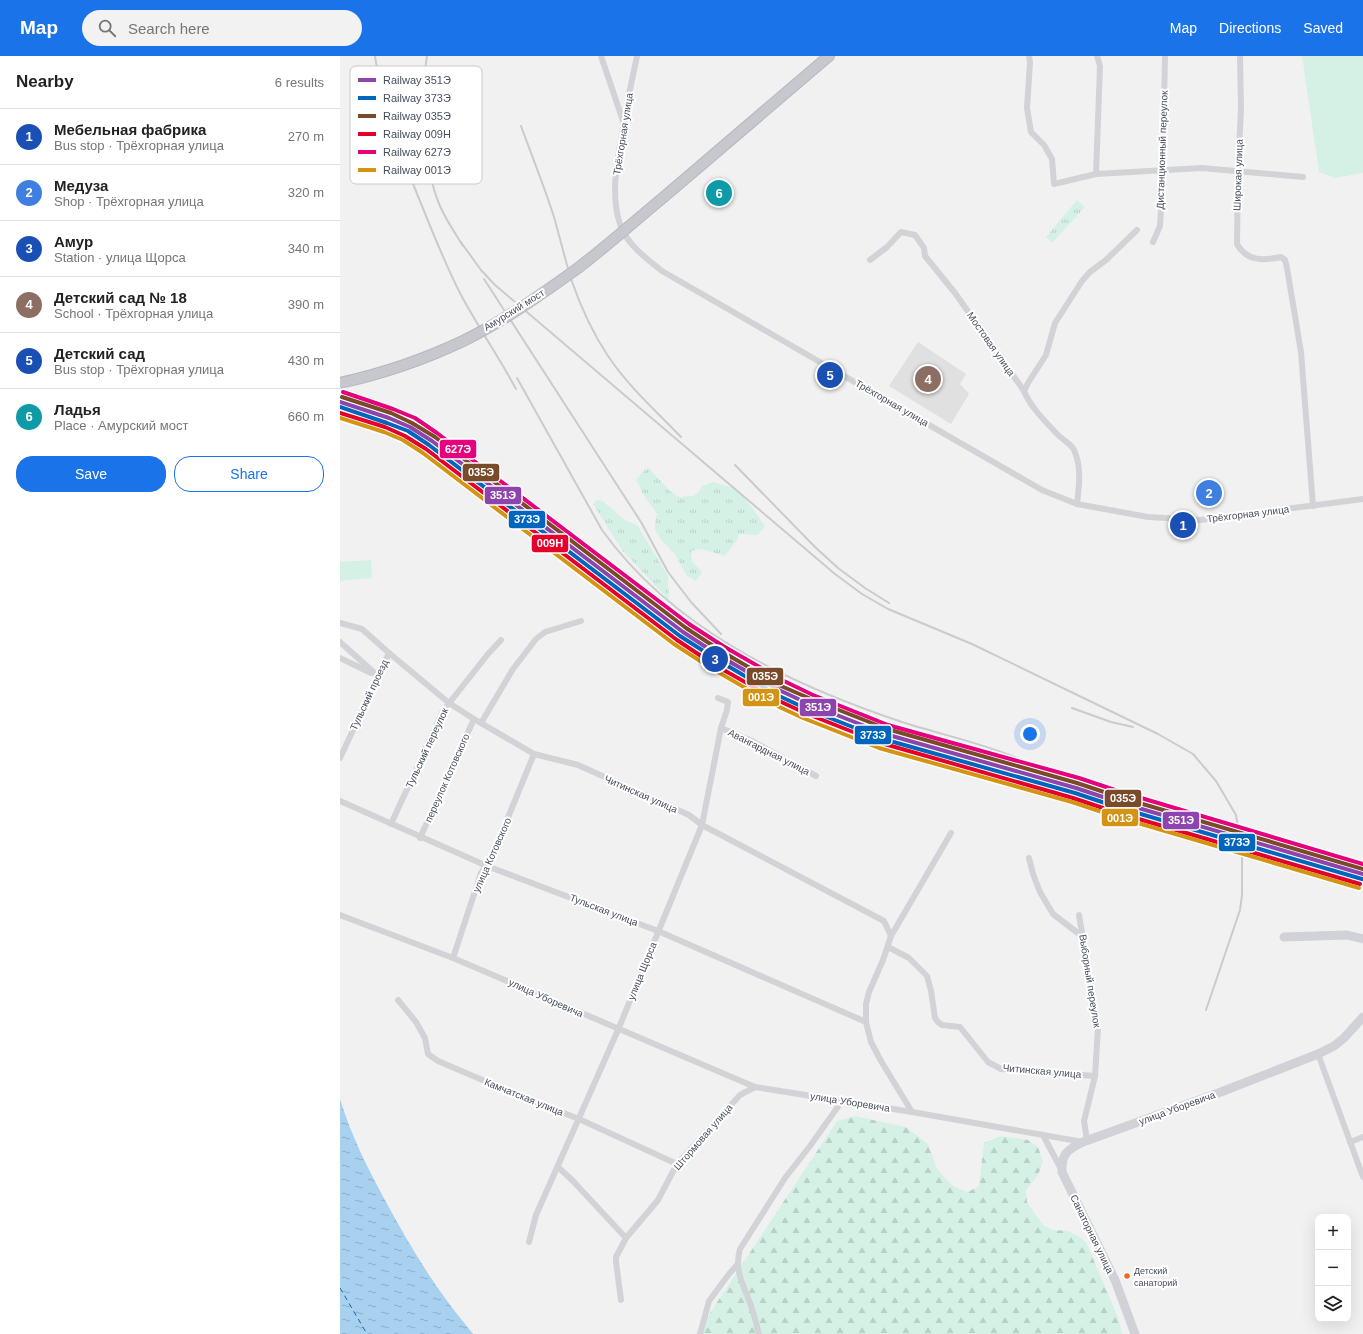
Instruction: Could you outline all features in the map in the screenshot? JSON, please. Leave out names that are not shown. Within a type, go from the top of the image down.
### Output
[{"type":"highway","name":"Амурский мост","points":[[340,383],[390,370],[463,341],[538,296],[579,267],[665,196],[829,56]]},
{"type":"main road","points":[[1284,936],[1347,935],[1363,939]]},
{"type":"main road","name":"улица Уборевича","points":[[1085,1141],[1221,1092],[1318,1054],[1334,1046],[1344,1038],[1363,1017]]},
{"type":"main road","points":[[1062,1172],[1061,1162],[1065,1154],[1072,1147],[1085,1141]]},
{"type":"main road","name":"Санаторная улица","points":[[1062,1172],[1115,1280],[1135,1334]]},
{"type":"street","points":[[600,56],[623,122]]},
{"type":"street","name":"Трёхгорная улица","points":[[636,56],[617,160],[615,189],[617,209],[621,225],[629,240],[642,256],[662,271],[1042,490],[1077,504],[1148,517],[1200,520],[1363,499]]},
{"type":"street","points":[[1029,56],[1027,108],[1031,132],[1044,145],[1052,158],[1054,184],[1096,174],[1202,168],[1303,177]]},
{"type":"street","points":[[1096,174],[1100,66],[1097,56]]},
{"type":"street","name":"Дистанционный переулок","points":[[1153,242],[1160,226],[1163,170],[1164,56]]},
{"type":"street","name":"Широкая улица","points":[[1240,56],[1241,108],[1237,244],[1241,252],[1247,256],[1258,259],[1281,257],[1285,260],[1301,352],[1313,506]]},
{"type":"street","points":[[1024,392],[1046,355],[1056,323],[1082,282],[1090,272],[1106,260],[1137,230]]},
{"type":"street","name":"Мостовая улица","points":[[870,260],[901,232],[915,235],[924,248],[925,256],[955,292],[1028,400],[1059,436],[1073,448],[1079,465],[1077,504]]},
{"type":"street","points":[[481,723],[513,669],[536,639],[545,632],[581,621]]},
{"type":"street","name":"Читинская улица","points":[[340,623],[362,629],[388,653],[449,703],[534,754],[578,766],[688,815],[702,825],[884,921],[891,936]]},
{"type":"street","name":"Тульский переулок","points":[[391,824],[443,711],[488,654],[501,640]]},
{"type":"street","points":[[340,642],[378,676]]},
{"type":"street","name":"Тульский проезд","points":[[340,758],[388,653]]},
{"type":"street","points":[[340,658],[378,676]]},
{"type":"street","name":"улица Щорса","points":[[529,1242],[536,1215],[618,1030],[702,825],[721,728],[727,710],[728,702],[718,698]]},
{"type":"street","name":"переулок Котовского","points":[[420,838],[474,719]]},
{"type":"street","name":"Авангардная улица","points":[[721,728],[752,741],[816,776]]},
{"type":"street","name":"улица Котовского","points":[[453,958],[481,874],[491,860],[534,754]]},
{"type":"street","name":"Тульская улица","points":[[340,801],[420,838],[487,866],[658,931],[866,1022]]},
{"type":"street","points":[[912,1112],[881,1061],[872,1042],[866,1022],[866,1004],[869,992],[888,947],[891,936],[951,833]]},
{"type":"street","points":[[1029,858],[1040,892],[1053,914],[1083,937]]},
{"type":"street","name":"улица Уборевича","points":[[340,915],[453,958],[755,1088],[1085,1141]]},
{"type":"street","name":"Выборный переулок","points":[[1079,915],[1098,1028],[1095,1076],[1084,1121],[1085,1141]]},
{"type":"street","name":"Читинская улица","points":[[888,947],[909,958],[927,976],[935,1018],[938,1022],[942,1025],[960,1027],[988,1062],[994,1066],[1001,1069],[1095,1076]]},
{"type":"street","name":"Камчатская улица","points":[[398,1000],[416,1022],[425,1038],[428,1054],[438,1061],[579,1119],[677,1164]]},
{"type":"street","points":[[1318,1054],[1363,1177]]},
{"type":"street","name":"Штормовая улица","points":[[621,1300],[616,1257],[626,1238],[658,1200],[677,1164],[740,1095],[755,1088]]},
{"type":"street","points":[[759,1334],[751,1305],[738,1274],[738,1256],[740,1249],[785,1178],[842,1101]]},
{"type":"street","points":[[1043,1135],[1062,1172]]},
{"type":"street","points":[[1350,1142],[1363,1137]]},
{"type":"street","points":[[558,1167],[626,1238]]},
{"type":"street","points":[[700,1334],[709,1301],[729,1274],[738,1265]]},
{"type":"shaded area","points":[[918,342],[966,374],[960,384],[969,394],[951,424],[889,386]]},
{"type":"green space","points":[[1302,56],[1363,56],[1363,173],[1335,178],[1319,172]]},
{"type":"green space","points":[[1077,200],[1085,207],[1052,243],[1046,237]]},
{"type":"green space","points":[[648,467],[670,491],[679,497],[693,496],[699,492],[702,486],[713,482],[737,489],[765,526],[758,535],[739,534],[737,540],[725,556],[701,549],[691,551],[692,561],[702,572],[696,581],[687,576],[674,553],[662,541],[655,530],[657,514],[643,494],[636,479]]},
{"type":"green space","points":[[596,500],[603,501],[625,520],[638,526],[668,576],[669,600],[622,550],[593,504]]},
{"type":"green space","points":[[371,560],[372,578],[340,581],[340,562]]},
{"type":"green space","points":[[855,1116],[906,1127],[928,1144],[937,1169],[953,1186],[968,1192],[979,1186],[984,1143],[1000,1136],[1028,1140],[1038,1147],[1043,1162],[1038,1175],[1026,1190],[1027,1202],[1043,1225],[1052,1230],[1069,1231],[1086,1242],[1118,1317],[1122,1334],[696,1334],[837,1121]]},
{"type":"water","points":[[340,1099],[360,1152],[379,1190],[421,1263],[451,1307],[473,1334],[340,1334]]},
{"type":"ferry route","points":[[340,1288],[367,1334]]},
{"type":"railway","points":[[375,56],[377,66]]},
{"type":"railway","points":[[426,66],[427,56]]},
{"type":"railway","points":[[521,126],[554,217],[571,279],[582,308],[592,328],[602,347],[624,378],[681,437]]},
{"type":"railway","points":[[413,184],[440,251],[461,295],[516,389]]},
{"type":"railway","points":[[433,184],[440,206],[463,246]]},
{"type":"railway","points":[[460,241],[481,270],[495,285],[835,574],[862,594],[888,609],[972,644],[1158,734],[1193,754],[1216,781],[1236,815],[1242,852],[1242,895],[1240,910],[1206,1010]]},
{"type":"railway","points":[[484,279],[641,522],[668,572],[691,602],[721,634]]},
{"type":"railway","points":[[517,378],[602,530],[631,565],[663,596],[698,624],[736,649],[776,671],[817,690],[902,722],[999,751],[1118,802]]},
{"type":"railway","points":[[735,465],[815,547],[838,568],[865,588],[889,603]]},
{"type":"railway","points":[[1072,708],[1111,722],[1133,727]]},
{"type":"rail line","name":"627Э","points":[[343,392],[415,418],[437,433],[689,624],[723,646],[784,681],[813,695],[888,725],[1079,778],[1121,792],[1363,864]]},
{"type":"rail line","name":"035Э","points":[[342,397],[391,413],[412,423],[435,437],[686,628],[721,651],[781,686],[887,729],[1077,783],[1119,797],[1363,869]]},
{"type":"rail line","name":"351Э","points":[[340,402],[389,418],[410,427],[432,441],[683,632],[718,655],[779,690],[809,704],[885,734],[1076,788],[1118,802],[1363,874]]},
{"type":"rail line","name":"373Э","points":[[340,407],[408,431],[429,445],[680,636],[777,695],[807,709],[883,739],[1075,793],[1117,807],[1362,879]]},
{"type":"rail line","name":"009Н","points":[[340,413],[385,427],[405,436],[426,449],[677,640],[713,664],[775,699],[805,713],[881,743],[1073,798],[1115,812],[1360,884]]},
{"type":"rail line","name":"001Э","points":[[340,418],[384,432],[403,440],[423,453],[674,644],[711,668],[773,704],[803,718],[879,748],[1072,802],[1114,816],[1359,888]]},
{"type":"place","name":"Ладья","points":[[719,193]]},
{"type":"place","name":"Детский сад","points":[[830,375]]},
{"type":"place","name":"Детский сад № 18","points":[[928,379]]},
{"type":"place","name":"Медуза","points":[[1209,493]]},
{"type":"place","name":"Мебельная фабрика","points":[[1183,525]]},
{"type":"place","name":"Амур","points":[[715,659]]},
{"type":"place","name":"Детский санаторий","points":[[1127,1276]]}]
